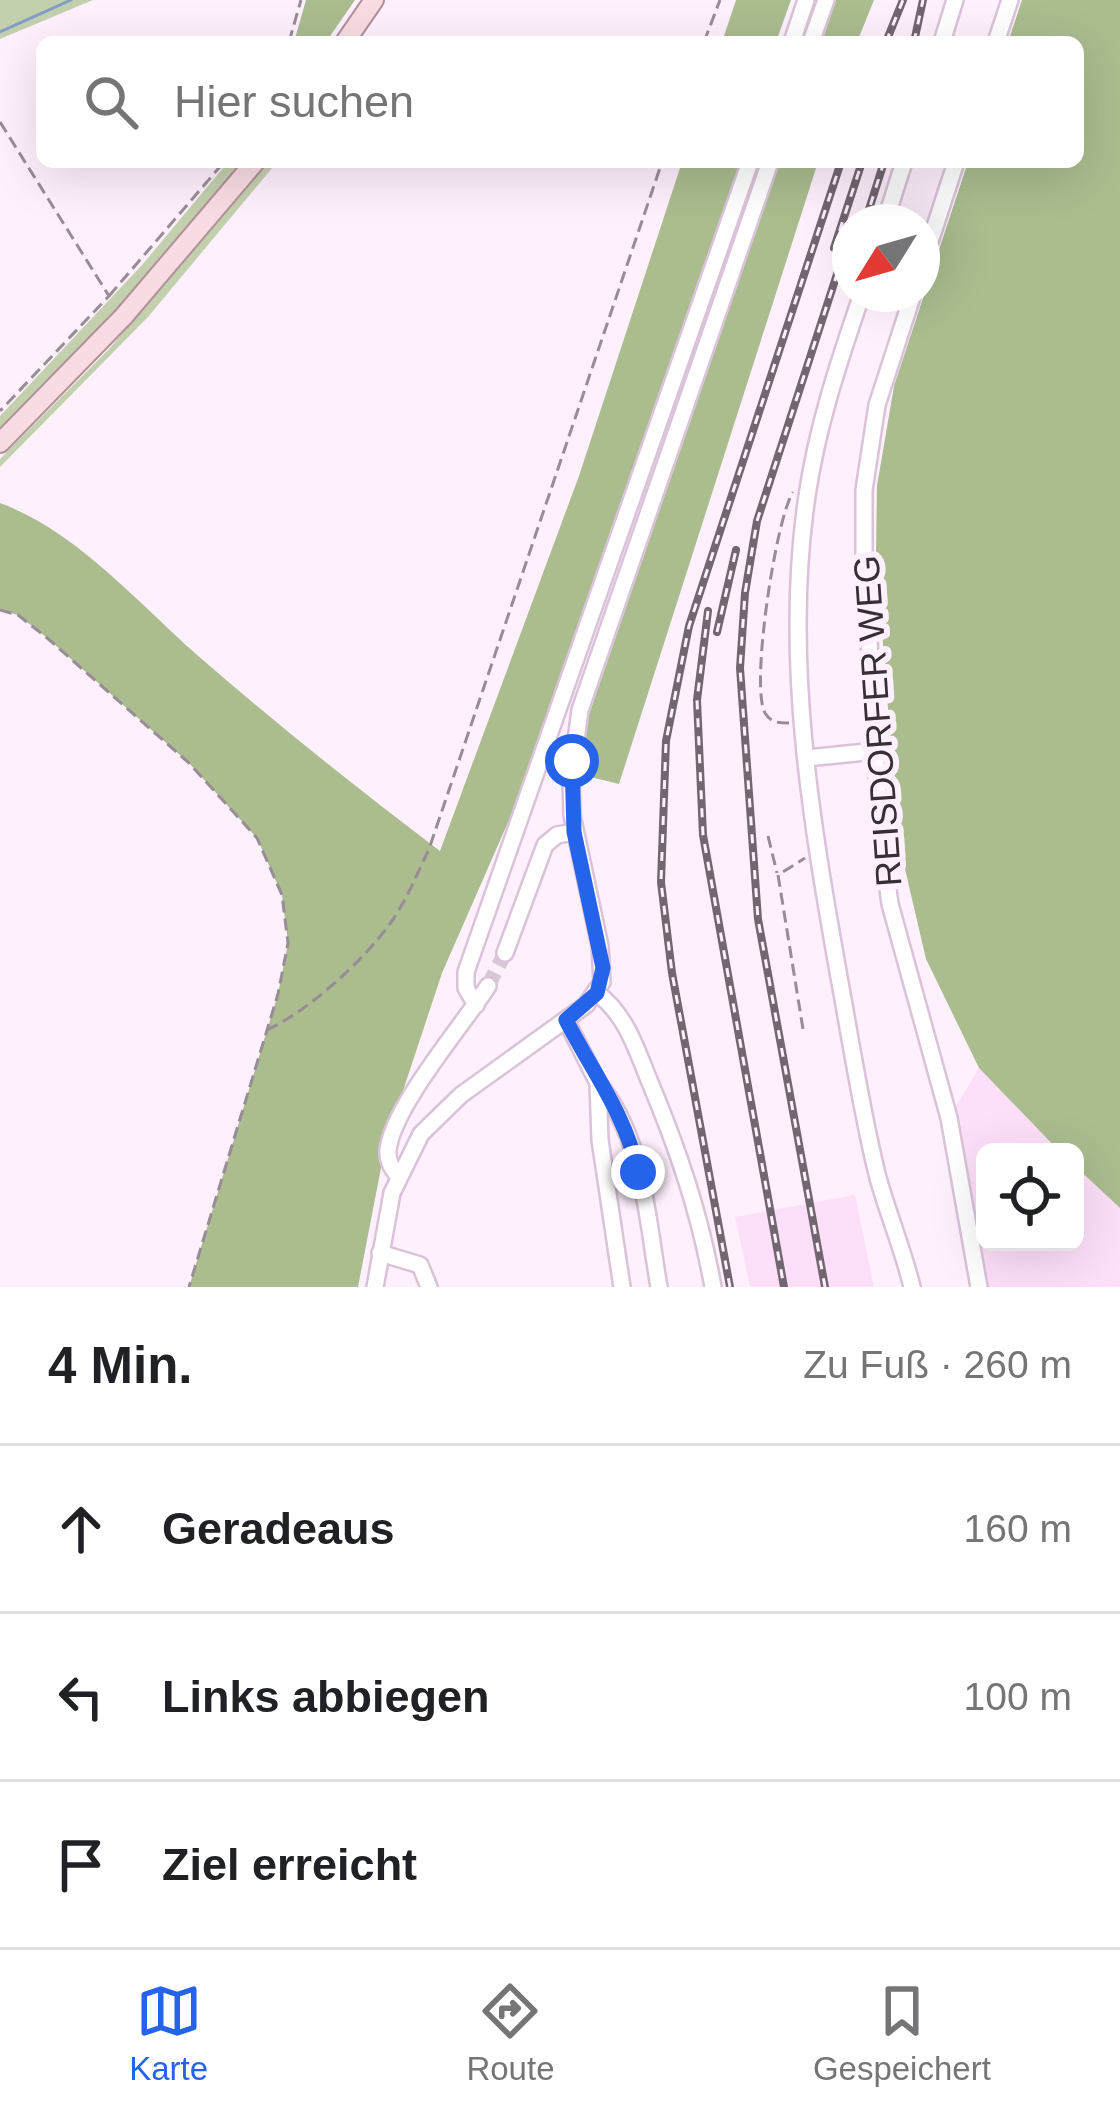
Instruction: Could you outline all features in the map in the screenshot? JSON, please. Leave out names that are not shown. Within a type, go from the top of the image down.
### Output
[{"type":"main road","points":[[349,36],[374,0]]},
{"type":"main road","points":[[0,443],[124,316],[250,168]]},
{"type":"street","points":[[794,36],[806,0]]},
{"type":"street","points":[[813,36],[826,0]]},
{"type":"street","points":[[944,36],[955,0]]},
{"type":"street","points":[[998,36],[1010,0]]},
{"type":"street","points":[[476,1005],[465,983],[466,972],[748,168]]},
{"type":"street","points":[[375,1287],[398,1176],[416,1140],[434,1119],[597,993],[603,961],[574,832],[571,779],[580,710],[768,168]]},
{"type":"street","points":[[891,204],[902,168]]},
{"type":"street","points":[[940,211],[954,168]]},
{"type":"street","points":[[856,312],[810,473],[800,578],[803,724],[816,851],[872,1151],[912,1287]]},
{"type":"street","name":"REISDORFER WEG","points":[[907,312],[877,405],[864,490],[875,752],[887,892],[949,1118],[979,1287]]},
{"type":"street","points":[[807,758],[875,752]]},
{"type":"street","points":[[505,953],[545,845],[557,835],[574,832]]},
{"type":"street","points":[[398,1176],[388,1152],[395,1129],[414,1093],[488,986]]},
{"type":"street","points":[[597,993],[617,1012],[630,1034],[683,1161],[713,1287]]},
{"type":"street","points":[[566,1020],[598,1083],[618,1110],[634,1151],[659,1287]]},
{"type":"street","points":[[598,1083],[600,1140],[622,1287]]},
{"type":"street","points":[[380,1253],[420,1264],[429,1287]]},
{"type":"path","points":[[291,36],[301,0]]},
{"type":"path","points":[[706,36],[720,0]]},
{"type":"path","points":[[0,122],[109,296]]},
{"type":"path","points":[[0,411],[109,296],[219,168]]},
{"type":"path","points":[[267,1030],[301,1011],[380,936],[429,849],[660,168]]},
{"type":"path","points":[[803,724],[768,718],[760,683],[782,514],[789,497],[810,473]]},
{"type":"path","points":[[0,610],[23,619],[158,733],[261,845],[280,886],[288,928],[286,958],[189,1287]]},
{"type":"path","points":[[768,836],[803,1029]]},
{"type":"path","points":[[778,875],[816,851]]},
{"type":"shaded area","points":[[979,1068],[1051,1143],[976,1143],[976,1251],[1084,1251],[1084,1174],[1120,1208],[1120,1287],[979,1287],[949,1118]]},
{"type":"shaded area","points":[[855,1195],[874,1287],[750,1287],[735,1217]]},
{"type":"green space","points":[[0,0],[93,0],[0,39]]},
{"type":"green space","points":[[306,0],[355,0],[330,36],[296,36]]},
{"type":"green space","points":[[736,0],[791,0],[778,36],[724,36]]},
{"type":"green space","points":[[836,0],[874,0],[859,36],[824,36]]},
{"type":"green space","points":[[1022,0],[1120,0],[1120,1208],[1084,1174],[1084,1143],[1051,1143],[979,1068],[926,959],[898,839],[876,552],[877,486],[894,386],[918,312],[940,312],[940,247],[966,168],[1084,168],[1084,36],[1010,36]]},
{"type":"green space","points":[[223,168],[237,168],[120,305],[0,429],[0,416],[142,265]]},
{"type":"green space","points":[[263,168],[272,168],[148,317],[0,467],[0,459],[109,349]]},
{"type":"green space","points":[[680,168],[738,168],[534,763],[442,973],[386,1142],[358,1287],[189,1287],[278,994],[288,943],[282,895],[257,838],[189,763],[46,637],[18,615],[0,610],[0,503],[80,549],[256,705],[440,851],[579,476]]},
{"type":"green space","points":[[778,168],[816,168],[619,784],[578,774],[585,726]]},
{"type":"waterway","points":[[0,32],[71,0]]},
{"type":"tunnel","points":[[488,986],[505,953]]},
{"type":"railway","points":[[888,36],[903,0]]},
{"type":"railway","points":[[915,36],[923,0]]},
{"type":"railway","points":[[730,1287],[672,973],[661,882],[666,741],[689,626],[839,168]]},
{"type":"railway","points":[[848,204],[860,168]]},
{"type":"railway","points":[[871,204],[882,168]]},
{"type":"railway","points":[[825,1287],[758,919],[740,668],[745,593],[757,521],[832,290]]},
{"type":"railway","points":[[717,632],[736,550]]},
{"type":"railway","points":[[708,611],[697,700],[703,835],[784,1287]]},
{"type":"route","points":[[572,761],[574,832],[603,968],[597,993],[566,1020],[623,1120],[638,1172]]}]
